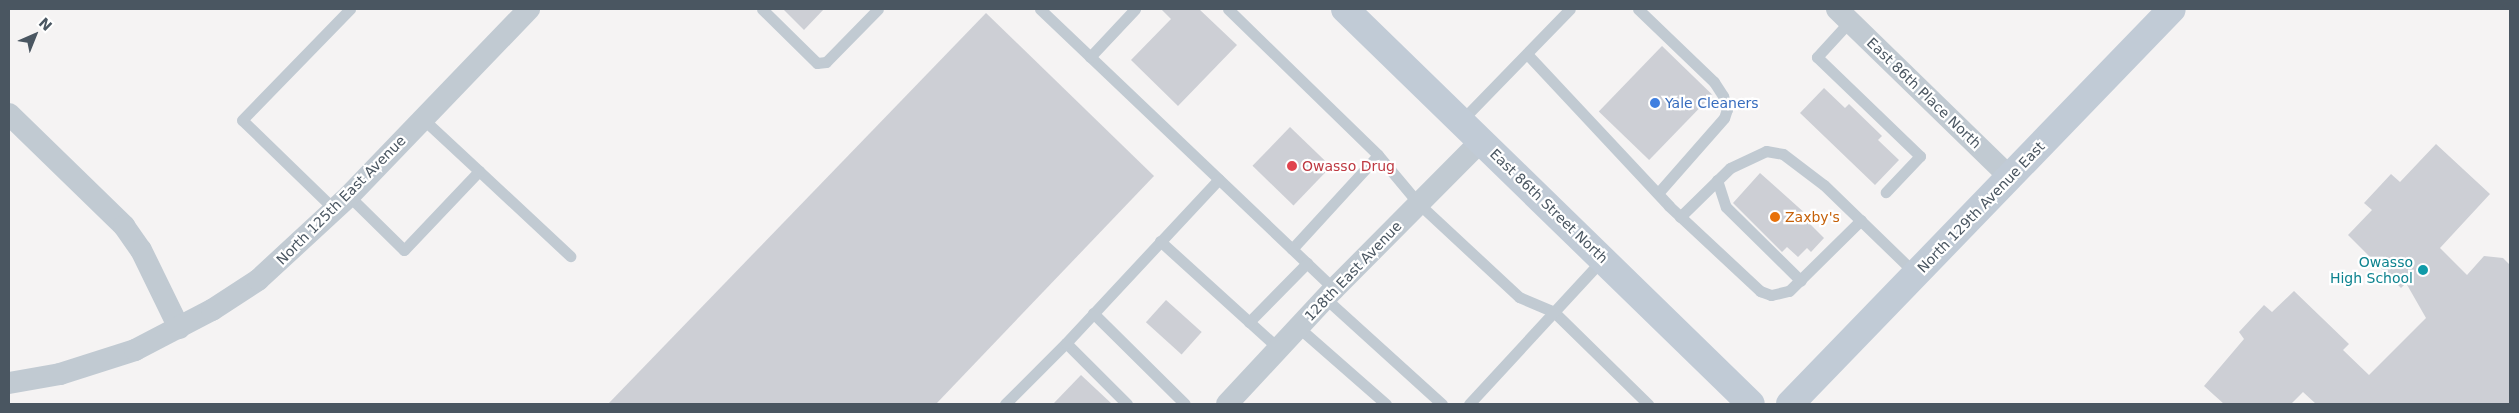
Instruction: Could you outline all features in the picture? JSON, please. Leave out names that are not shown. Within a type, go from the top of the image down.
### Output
[{"type":"main road","name":"East 86th Street North","points":[[1345,9],[1482,140],[1751,404]]},
{"type":"main road","name":"North 129th Avenue East","points":[[1790,404],[2172,9]]},
{"type":"street","name":"North 125th East Avenue","points":[[9,383],[60,374],[135,350],[179,328],[258,280],[342,203],[528,9]]},
{"type":"street","name":"East 86th Place North","points":[[1844,15],[2010,177]]},
{"type":"street","points":[[9,114],[124,226],[140,250],[179,328]]},
{"type":"street","name":"128th East Avenue","points":[[1227,404],[1329,293],[1482,140]]},
{"type":"lane","points":[[350,9],[242,120],[342,203],[404,250],[479,171]]},
{"type":"lane","points":[[762,9],[817,63],[826,62],[878,9]]},
{"type":"lane","points":[[1040,9],[1307,263],[1329,293],[1442,404]]},
{"type":"lane","points":[[1090,57],[1135,9]]},
{"type":"lane","points":[[1228,9],[1378,155],[1419,204],[1519,297],[1554,312],[1648,404]]},
{"type":"lane","points":[[1461,121],[1570,9]]},
{"type":"lane","points":[[1642,12],[1714,82],[1723,96],[1727,109],[1724,118],[1658,194]]},
{"type":"lane","points":[[1844,15],[1817,57],[1920,156],[1886,192]]},
{"type":"lane","points":[[1527,54],[1669,206],[1760,291],[1780,295],[1802,281],[1860,220]]},
{"type":"lane","points":[[423,119],[570,256]]},
{"type":"lane","points":[[1680,217],[1716,180],[1746,158],[1766,151],[1783,154],[1824,185],[1916,274]]},
{"type":"lane","points":[[1292,249],[1378,155]]},
{"type":"lane","points":[[1005,404],[1066,343],[1219,179]]},
{"type":"lane","points":[[1716,180],[1726,207],[1802,281]]},
{"type":"lane","points":[[1160,241],[1278,348]]},
{"type":"lane","points":[[1469,404],[1603,260]]},
{"type":"lane","points":[[1249,322],[1307,263]]},
{"type":"lane","points":[[1093,314],[1185,404]]},
{"type":"lane","points":[[1298,327],[1386,404]]},
{"type":"lane","points":[[1066,343],[1127,404]]},
{"type":"building","points":[[783,9],[824,9],[804,30]]},
{"type":"building","points":[[1161,9],[1199,9],[1237,45],[1178,106],[1131,60],[1171,19]]},
{"type":"building","points":[[986,13],[1154,176],[936,404],[608,404]]},
{"type":"building","name":"Yale Cleaners","points":[[1662,46],[1712,95],[1649,160],[1599,111]]},
{"type":"building","points":[[1824,88],[1845,108],[1849,104],[1882,136],[1878,140],[1899,160],[1875,185],[1800,113]]},
{"type":"building","name":"Owasso Drug","points":[[1290,127],[1331,167],[1293,205],[1252,166]]},
{"type":"building","name":"Owasso High School","points":[[2436,144],[2490,194],[2440,248],[2467,275],[2484,256],[2503,258],[2510,265],[2510,404],[2316,404],[2303,392],[2291,404],[2224,404],[2204,386],[2244,339],[2239,332],[2264,305],[2272,312],[2294,291],[2349,344],[2343,350],[2369,375],[2426,318],[2406,283],[2401,288],[2348,235],[2372,210],[2364,203],[2391,174],[2400,182]]},
{"type":"building","name":"Zaxby's","points":[[1760,173],[1807,215],[1804,218],[1824,238],[1811,252],[1807,248],[1798,257],[1787,247],[1782,252],[1733,203]]},
{"type":"building","points":[[1166,300],[1202,332],[1182,354],[1146,322]]},
{"type":"building","points":[[1081,375],[1112,404],[1053,404]]},
{"type":"place","name":"Yale Cleaners","points":[[1655,103]]},
{"type":"place","name":"Owasso Drug","points":[[1292,166]]},
{"type":"place","name":"Zaxby's","points":[[1775,217]]},
{"type":"place","name":"Owasso High School","points":[[2423,270]]}]
